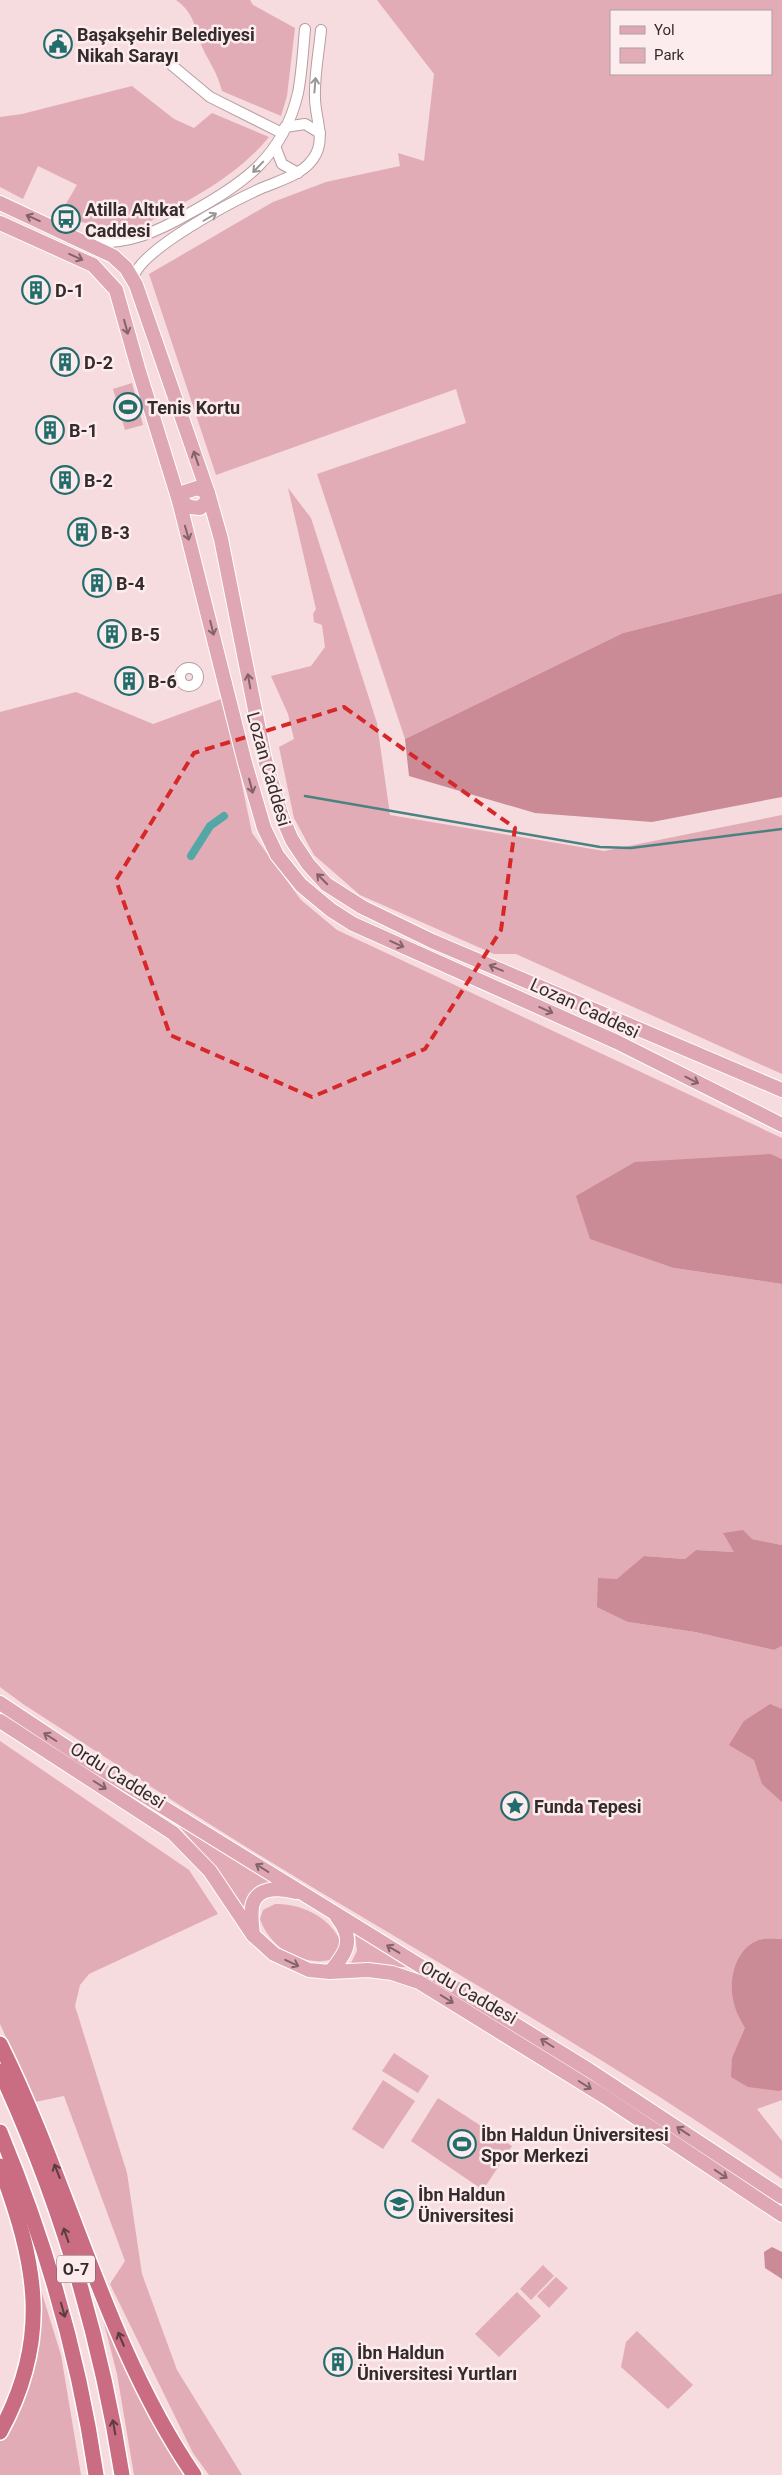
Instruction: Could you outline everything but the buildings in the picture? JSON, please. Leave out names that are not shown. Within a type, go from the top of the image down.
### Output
[{"type":"highway","points":[[0,2044],[47,2147],[132,2366],[165,2430],[194,2475]]},
{"type":"highway","name":"O-7","points":[[0,2072],[39,2160],[75,2266],[101,2366],[122,2475]]},
{"type":"highway","name":"O-7","points":[[0,2132],[36,2226],[64,2317],[80,2382],[96,2475]]},
{"type":"highway","points":[[0,2166],[20,2221],[32,2277],[33,2326],[26,2367],[18,2398],[0,2432]]},
{"type":"highway","points":[[0,2424],[26,2367]]},
{"type":"main road","points":[[0,203],[86,242],[120,262],[133,278]]},
{"type":"main road","name":"Lozan Caddesi","points":[[0,223],[93,265],[116,290],[179,501],[201,581],[245,763],[264,828],[278,855],[301,885],[331,910],[353,924],[617,1042],[781,1125]]},
{"type":"main road","name":"Lozan Caddesi","points":[[133,278],[208,493],[228,572],[265,760],[282,817],[292,840],[308,864],[326,884],[362,907],[432,941],[782,1090]]},
{"type":"main road","points":[[179,501],[190,507],[200,508],[206,502],[208,493]]},
{"type":"main road","name":"Ordu Caddesi","points":[[0,1703],[77,1754],[589,2070],[782,2197]]},
{"type":"main road","name":"Ordu Caddesi","points":[[0,1721],[173,1833],[210,1871],[253,1935],[274,1954],[296,1966],[330,1972],[368,1970],[392,1973],[419,1982],[604,2097],[782,2215]]},
{"type":"main road","points":[[253,1935],[253,1903],[259,1895],[282,1888],[304,1894]]},
{"type":"main road","points":[[330,1972],[346,1949],[348,1938],[345,1926],[334,1913]]},
{"type":"street","points":[[86,242],[126,241],[158,231],[247,178],[257,169],[275,146],[298,92],[305,29]]},
{"type":"street","points":[[133,278],[137,268],[144,259],[174,238],[248,195],[298,173],[313,160],[317,153],[320,134],[314,99],[321,30]]},
{"type":"street","points":[[168,62],[210,97],[283,130],[305,124],[320,134]]},
{"type":"street","points":[[275,146],[282,164],[298,173]]},
{"type":"highlighted area","points":[[344,707],[515,828],[501,930],[425,1049],[312,1097],[170,1035],[116,880],[194,753]]},
{"type":"green space","points":[[176,0],[250,0],[253,5],[295,28],[287,96],[281,116],[222,91],[188,11]]},
{"type":"green space","points":[[377,0],[782,0],[782,593],[623,633],[405,739],[317,474],[466,423],[456,389],[216,475],[149,274],[273,202],[326,182],[400,166],[398,153],[424,161],[434,74]]},
{"type":"green space","points":[[132,86],[174,119],[194,128],[212,113],[269,137],[242,164],[212,187],[145,224],[123,228],[102,227],[60,214],[77,185],[38,166],[23,199],[0,187],[0,117],[22,114]]},
{"type":"green space","name":"Tenis Kortu","points":[[132,383],[143,425],[125,430],[113,389]]},
{"type":"green space","points":[[288,488],[311,518],[377,723],[390,815],[604,851],[782,815],[782,1074],[516,954],[494,954],[360,895],[314,855],[294,818],[279,747],[294,739],[288,714],[271,676],[311,666],[325,647],[322,625],[314,622],[313,614],[316,609]]},
{"type":"green space","points":[[76,692],[153,724],[224,698],[252,833],[301,900],[337,930],[782,1138],[782,1159],[771,1154],[674,1268],[782,1284],[782,1545],[752,1539],[734,1552],[696,1550],[685,1559],[644,1556],[617,1580],[628,1622],[695,1632],[774,1650],[782,1646],[782,2100],[757,2109],[782,2141],[782,2179],[717,2134],[583,2049],[215,1828],[23,1704],[0,1687],[0,712]]},
{"type":"green space","points":[[0,1741],[189,1870],[218,1914],[89,1974],[80,1985],[75,2006],[127,2173],[142,2274],[177,2370],[242,2475],[209,2475],[193,2453],[110,2284],[125,2261],[64,2096],[35,2102],[0,2024]]},
{"type":"green space","points":[[180,1827],[276,1885],[248,1897],[243,1911],[215,1867]]},
{"type":"green space","points":[[275,1904],[296,1906],[306,1910],[315,1914],[332,1927],[342,1945],[331,1960],[309,1960],[298,1957],[288,1953],[271,1938],[260,1919],[263,1910]]},
{"type":"green space","points":[[355,1934],[406,1967],[349,1967],[357,1951]]},
{"type":"green space","points":[[394,2053],[429,2076],[418,2093],[382,2071]]},
{"type":"green space","points":[[383,2080],[415,2101],[383,2149],[352,2129]]},
{"type":"green space","name":"İbn Haldun Üniversitesi Spor Merkezi","points":[[438,2098],[512,2146],[483,2190],[411,2141]]},
{"type":"green space","points":[[543,2265],[554,2276],[531,2300],[520,2289]]},
{"type":"green space","points":[[556,2277],[568,2288],[549,2308],[537,2296]]},
{"type":"green space","points":[[40,2287],[61,2355],[81,2475],[0,2475],[0,2437],[38,2333]]},
{"type":"green space","points":[[517,2292],[541,2316],[499,2357],[475,2334]]},
{"type":"green space","points":[[98,2300],[148,2412],[186,2475],[134,2475],[117,2374]]},
{"type":"green space","points":[[637,2331],[693,2385],[668,2409],[621,2367],[626,2342]]},
{"type":"shaded area","points":[[782,593],[782,797],[652,822],[535,813],[409,776],[405,739],[623,633]]},
{"type":"shaded area","points":[[771,1154],[782,1159],[782,1284],[674,1268],[590,1239],[576,1196],[635,1162]]},
{"type":"shaded area","points":[[743,1530],[752,1539],[782,1545],[782,1646],[774,1650],[695,1632],[628,1622],[597,1607],[598,1578],[617,1579],[644,1556],[685,1559],[696,1550],[734,1552],[723,1533]]},
{"type":"shaded area","points":[[770,1704],[782,1709],[782,1802],[762,1784],[754,1760],[729,1745],[744,1721]]},
{"type":"shaded area","points":[[782,1939],[782,2090],[779,2091],[748,2087],[731,2077],[732,2058],[745,2028],[736,2010],[732,1978],[738,1959],[750,1944],[759,1940]]},
{"type":"shaded area","points":[[772,2247],[782,2252],[782,2279],[765,2268],[764,2252]]},
{"type":"waterway","points":[[305,796],[600,847],[631,848],[782,829]]},
{"type":"waterway","points":[[191,856],[210,826],[224,816]]},
{"type":"place","name":"Başakşehir Belediyesi Nikah Sarayı","points":[[58,44]]},
{"type":"place","name":"Atilla Altıkat Caddesi","points":[[66,219]]},
{"type":"place","name":"D-1","points":[[36,290]]},
{"type":"place","name":"D-2","points":[[65,362]]},
{"type":"place","name":"Tenis Kortu","points":[[128,407]]},
{"type":"place","name":"B-1","points":[[50,430]]},
{"type":"place","name":"B-2","points":[[65,480]]},
{"type":"place","name":"B-3","points":[[82,532]]},
{"type":"place","name":"B-4","points":[[97,583]]},
{"type":"place","name":"B-5","points":[[112,634]]},
{"type":"place","name":"B-6","points":[[129,681]]},
{"type":"place","name":"Funda Tepesi","points":[[515,1806]]},
{"type":"place","name":"İbn Haldun Üniversitesi Spor Merkezi","points":[[462,2144]]},
{"type":"place","name":"İbn Haldun Üniversitesi","points":[[399,2204]]},
{"type":"place","name":"İbn Haldun Üniversitesi Yurtları","points":[[338,2362]]}]
